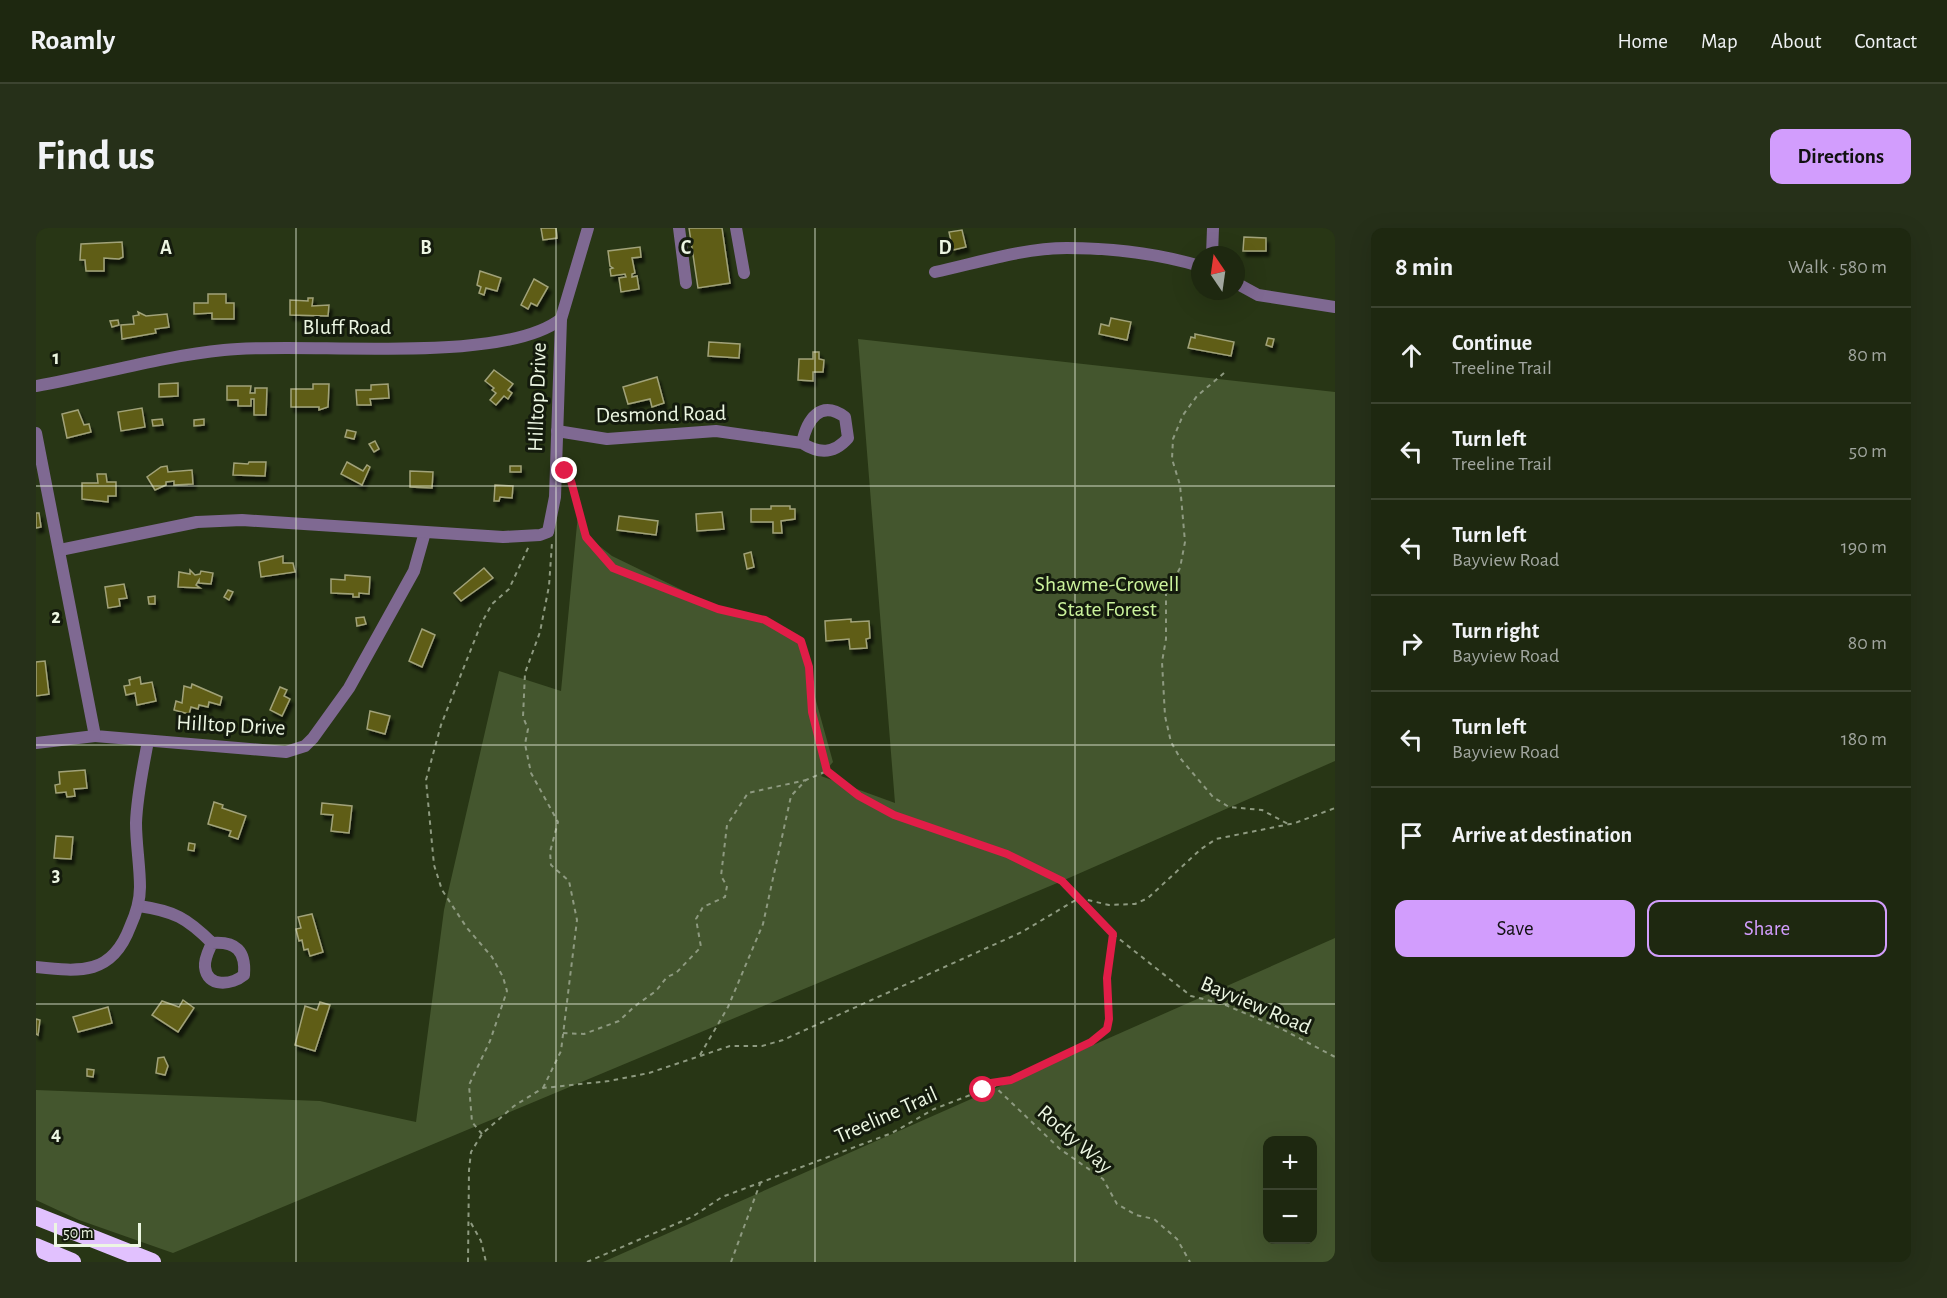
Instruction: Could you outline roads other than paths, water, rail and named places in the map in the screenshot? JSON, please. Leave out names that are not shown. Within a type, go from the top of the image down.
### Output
[{"type":"highway","points":[[36,1216],[152,1262]]},
{"type":"highway","points":[[36,1247],[72,1262]]},
{"type":"street","points":[[561,319],[588,228]]},
{"type":"street","points":[[679,228],[686,283]]},
{"type":"street","points":[[736,228],[744,273]]},
{"type":"street","points":[[1212,246],[1213,228]]},
{"type":"street","points":[[935,273],[1014,255],[1066,248],[1160,256],[1191,264]]},
{"type":"street","points":[[1245,288],[1258,296],[1335,307]]},
{"type":"street","name":"Bluff Road","points":[[36,387],[225,349],[435,347],[497,341],[528,335],[561,319]]},
{"type":"street","name":"Hilltop Drive","points":[[36,744],[95,736],[286,752],[305,746],[323,727],[350,688],[381,634],[414,570],[425,532],[503,537],[548,531],[552,519],[556,465],[561,319]]},
{"type":"street","name":"Desmond Road","points":[[557,431],[607,439],[716,431],[802,443]]},
{"type":"street","points":[[36,433],[95,736]]},
{"type":"street","points":[[60,550],[197,522],[242,520],[425,532]]},
{"type":"street","points":[[36,967],[75,971],[108,961],[123,947],[139,906],[137,804],[148,741]]},
{"type":"street","points":[[139,906],[168,910],[191,922],[212,944]]},
{"type":"park label","name":"Shawme-Crowell State Forest","points":[[1107,596]]}]
